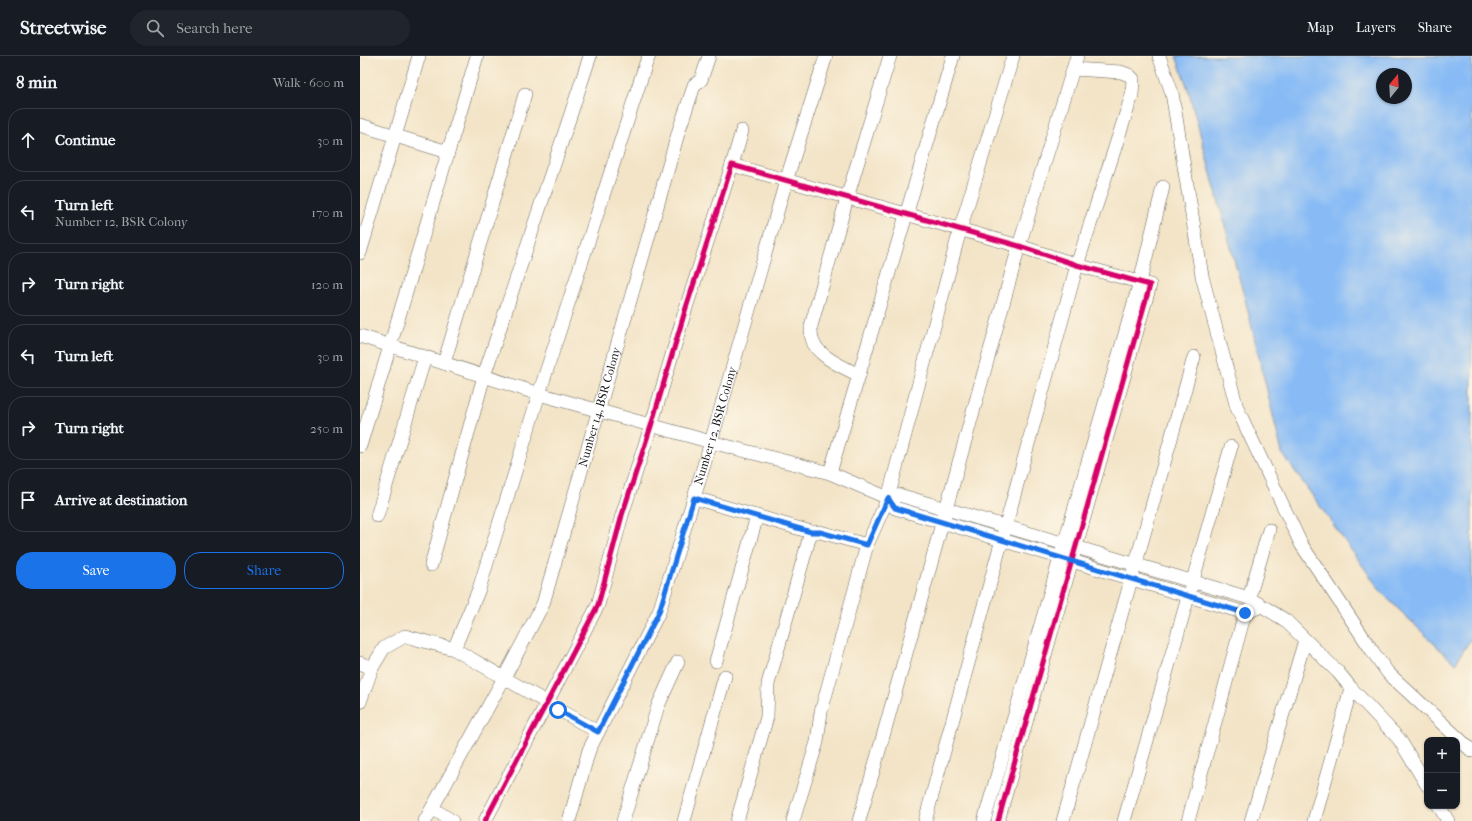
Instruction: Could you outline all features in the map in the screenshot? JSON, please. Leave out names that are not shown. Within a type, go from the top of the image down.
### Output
[{"type":"street","points":[[360,253],[419,56]]},
{"type":"street","points":[[360,446],[477,56]]},
{"type":"street","points":[[431,565],[484,376],[590,56]]},
{"type":"street","points":[[450,648],[479,589],[539,394],[649,56]]},
{"type":"street","name":"Number 14, BSR Colony","points":[[425,821],[543,604],[679,130],[694,86],[701,80],[709,56]]},
{"type":"street","name":"Number 12, BSR Colony","points":[[569,821],[589,750],[659,612],[711,442],[786,181],[826,56]]},
{"type":"street","points":[[859,375],[831,360],[816,347],[811,338],[811,326],[847,198],[890,56]]},
{"type":"street","points":[[830,473],[953,56]]},
{"type":"street","points":[[793,821],[817,742],[821,712],[867,545],[888,498],[960,230],[1013,56]]},
{"type":"street","points":[[858,821],[1019,246],[1077,56]]},
{"type":"street","points":[[1159,56],[1172,94],[1202,276],[1237,408],[1301,544],[1372,652],[1388,673],[1472,751]]},
{"type":"street","points":[[925,821],[1077,265],[1134,85],[1133,79],[1129,75],[1121,72],[1073,69]]},
{"type":"street","points":[[444,363],[525,94]]},
{"type":"street","points":[[360,125],[448,152]]},
{"type":"street","points":[[485,821],[598,605],[622,515],[742,131]]},
{"type":"street","points":[[732,165],[1019,246],[1077,265],[1140,282]]},
{"type":"street","points":[[998,821],[1069,546],[1140,282],[1163,186]]},
{"type":"street","points":[[360,336],[539,394],[651,426],[830,473],[888,498],[895,508],[1188,596],[1245,613],[1261,606]]},
{"type":"street","points":[[1063,821],[1194,356]]},
{"type":"street","points":[[377,516],[424,357]]},
{"type":"street","points":[[1124,821],[1231,447]]},
{"type":"street","points":[[888,498],[899,495],[1249,598],[1285,620],[1338,672],[1399,739],[1424,780]]},
{"type":"street","points":[[694,498],[811,532],[820,532],[867,545]]},
{"type":"street","points":[[716,661],[757,516]]},
{"type":"street","points":[[1249,598],[1269,530]]},
{"type":"street","points":[[737,821],[767,716],[768,684],[811,532]]},
{"type":"street","points":[[984,821],[1066,559]]},
{"type":"street","points":[[1188,821],[1245,613]]},
{"type":"street","points":[[360,702],[366,665],[384,648],[405,636],[450,648],[598,732]]},
{"type":"street","points":[[1251,821],[1305,640]]},
{"type":"street","points":[[623,821],[658,706],[678,662]]},
{"type":"street","points":[[684,821],[725,676]]},
{"type":"street","points":[[1314,821],[1351,688]]},
{"type":"street","points":[[432,808],[452,821]]},
{"type":"street","points":[[1441,809],[1448,821]]},
{"type":"water","points":[[1176,56],[1472,56],[1472,637],[1455,664],[1382,593],[1282,453],[1247,307],[1188,89]]},
{"type":"cycle path","points":[[485,821],[598,605],[622,515],[732,165],[1019,246],[1077,265],[1150,285],[998,821]]},
{"type":"route","points":[[558,710],[598,732],[659,612],[694,498],[811,532],[820,532],[867,545],[888,498],[895,508],[1245,613]]}]
